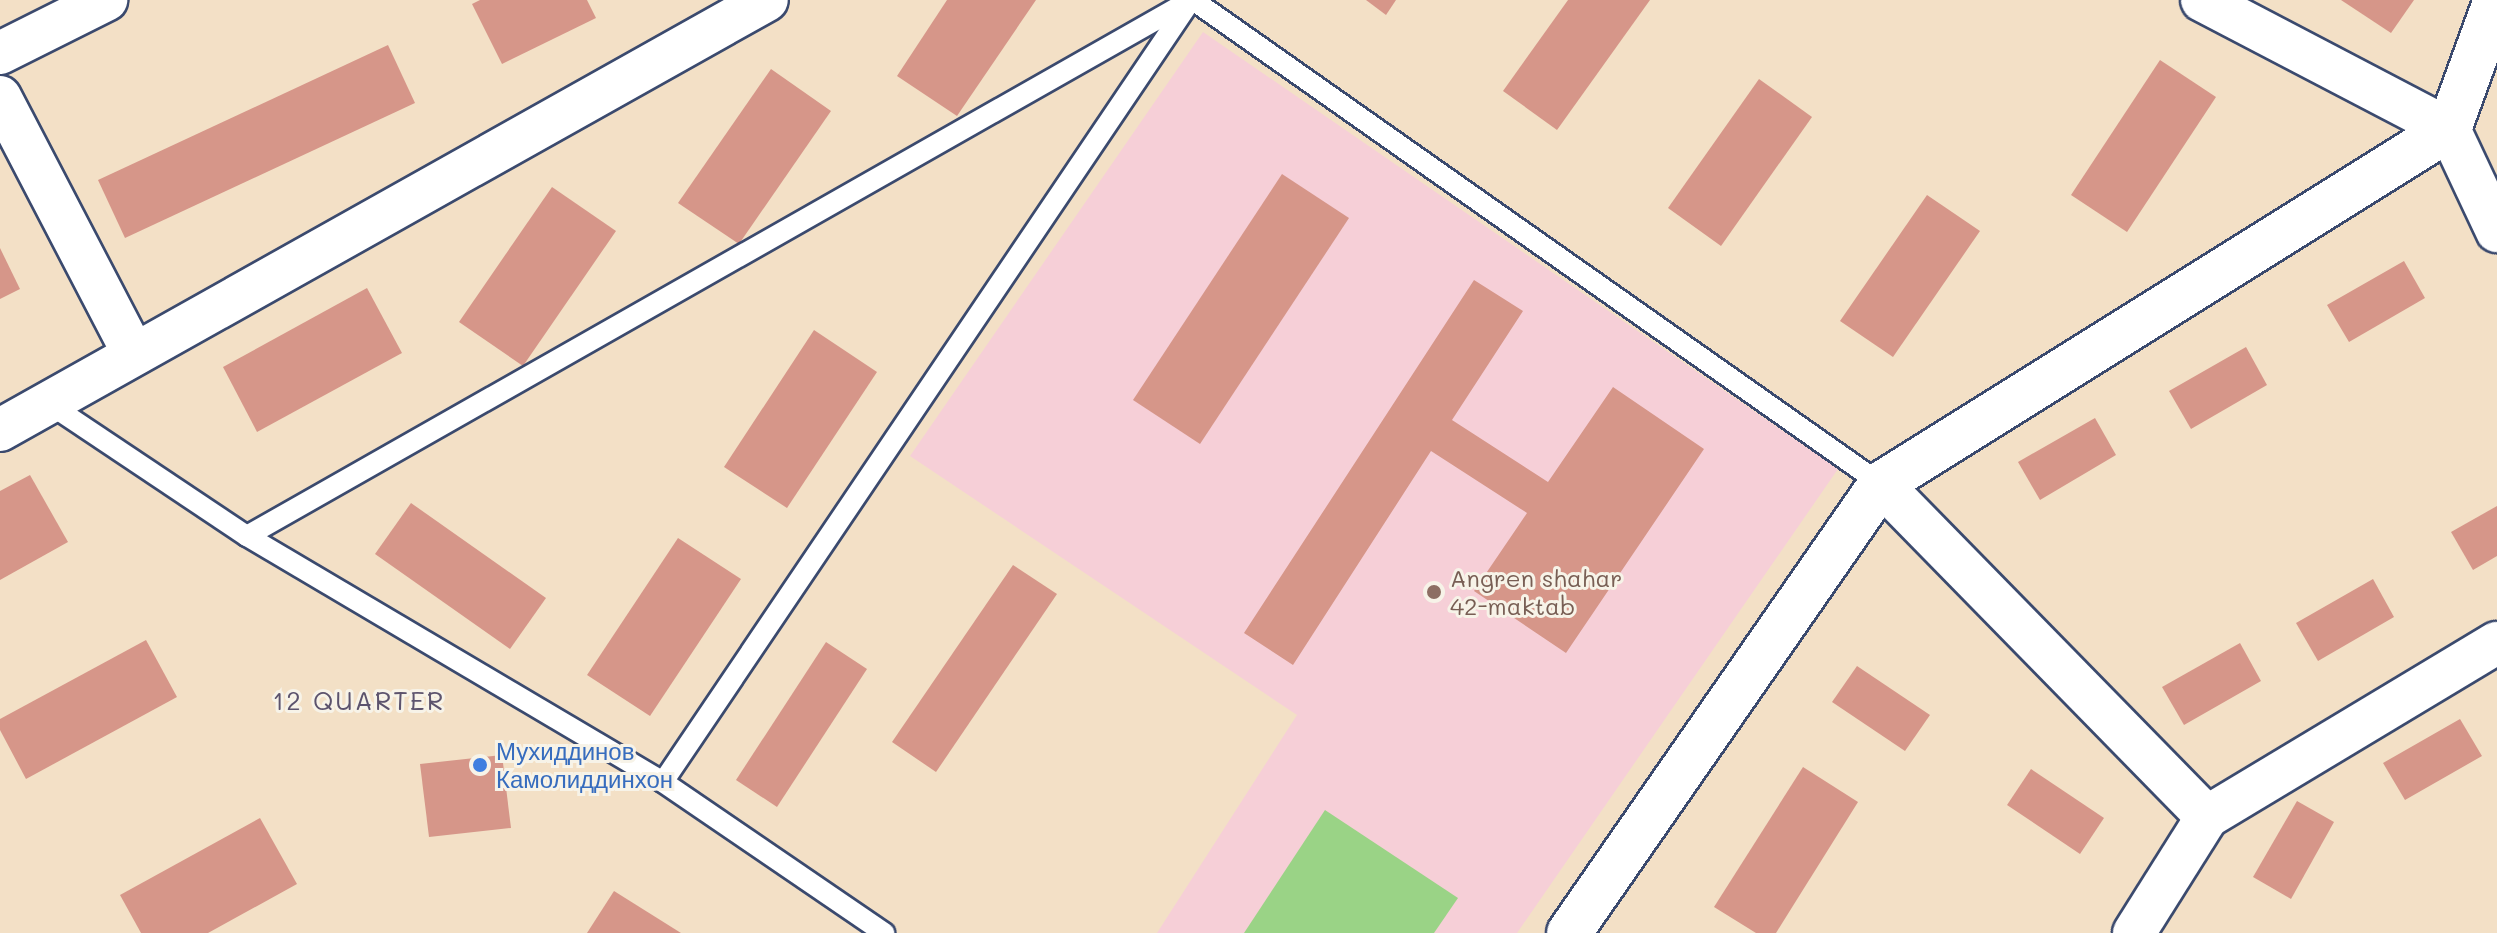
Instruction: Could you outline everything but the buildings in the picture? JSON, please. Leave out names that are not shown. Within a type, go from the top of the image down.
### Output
[{"type":"street","points":[[0,53],[106,0]]},
{"type":"street","points":[[0,430],[767,0]]},
{"type":"street","points":[[2202,0],[2449,129],[2497,231]]},
{"type":"street","points":[[1569,933],[1881,484],[2449,129],[2496,0]]},
{"type":"street","points":[[0,97],[134,354]]},
{"type":"street","points":[[1881,484],[2207,817]]},
{"type":"street","points":[[2134,933],[2207,817],[2497,643]]},
{"type":"lane","points":[[1192,0],[1881,484]]},
{"type":"lane","points":[[247,536],[1192,0]]},
{"type":"lane","points":[[663,782],[1192,0]]},
{"type":"lane","points":[[48,403],[247,536],[663,782],[884,933]]},
{"type":"shaded area","name":"Angren shahar 42-maktab","points":[[1203,32],[1838,469],[1517,933],[1157,933],[1297,715],[910,456]]},
{"type":"green space","points":[[1325,810],[1458,898],[1434,933],[1244,933]]},
{"type":"place","name":"Angren shahar 42-maktab","points":[[1434,592]]},
{"type":"place","name":"Мухиддинов Камолиддинхон","points":[[480,765]]},
{"type":"district","name":"12 QUARTER","points":[[359,701]]}]
